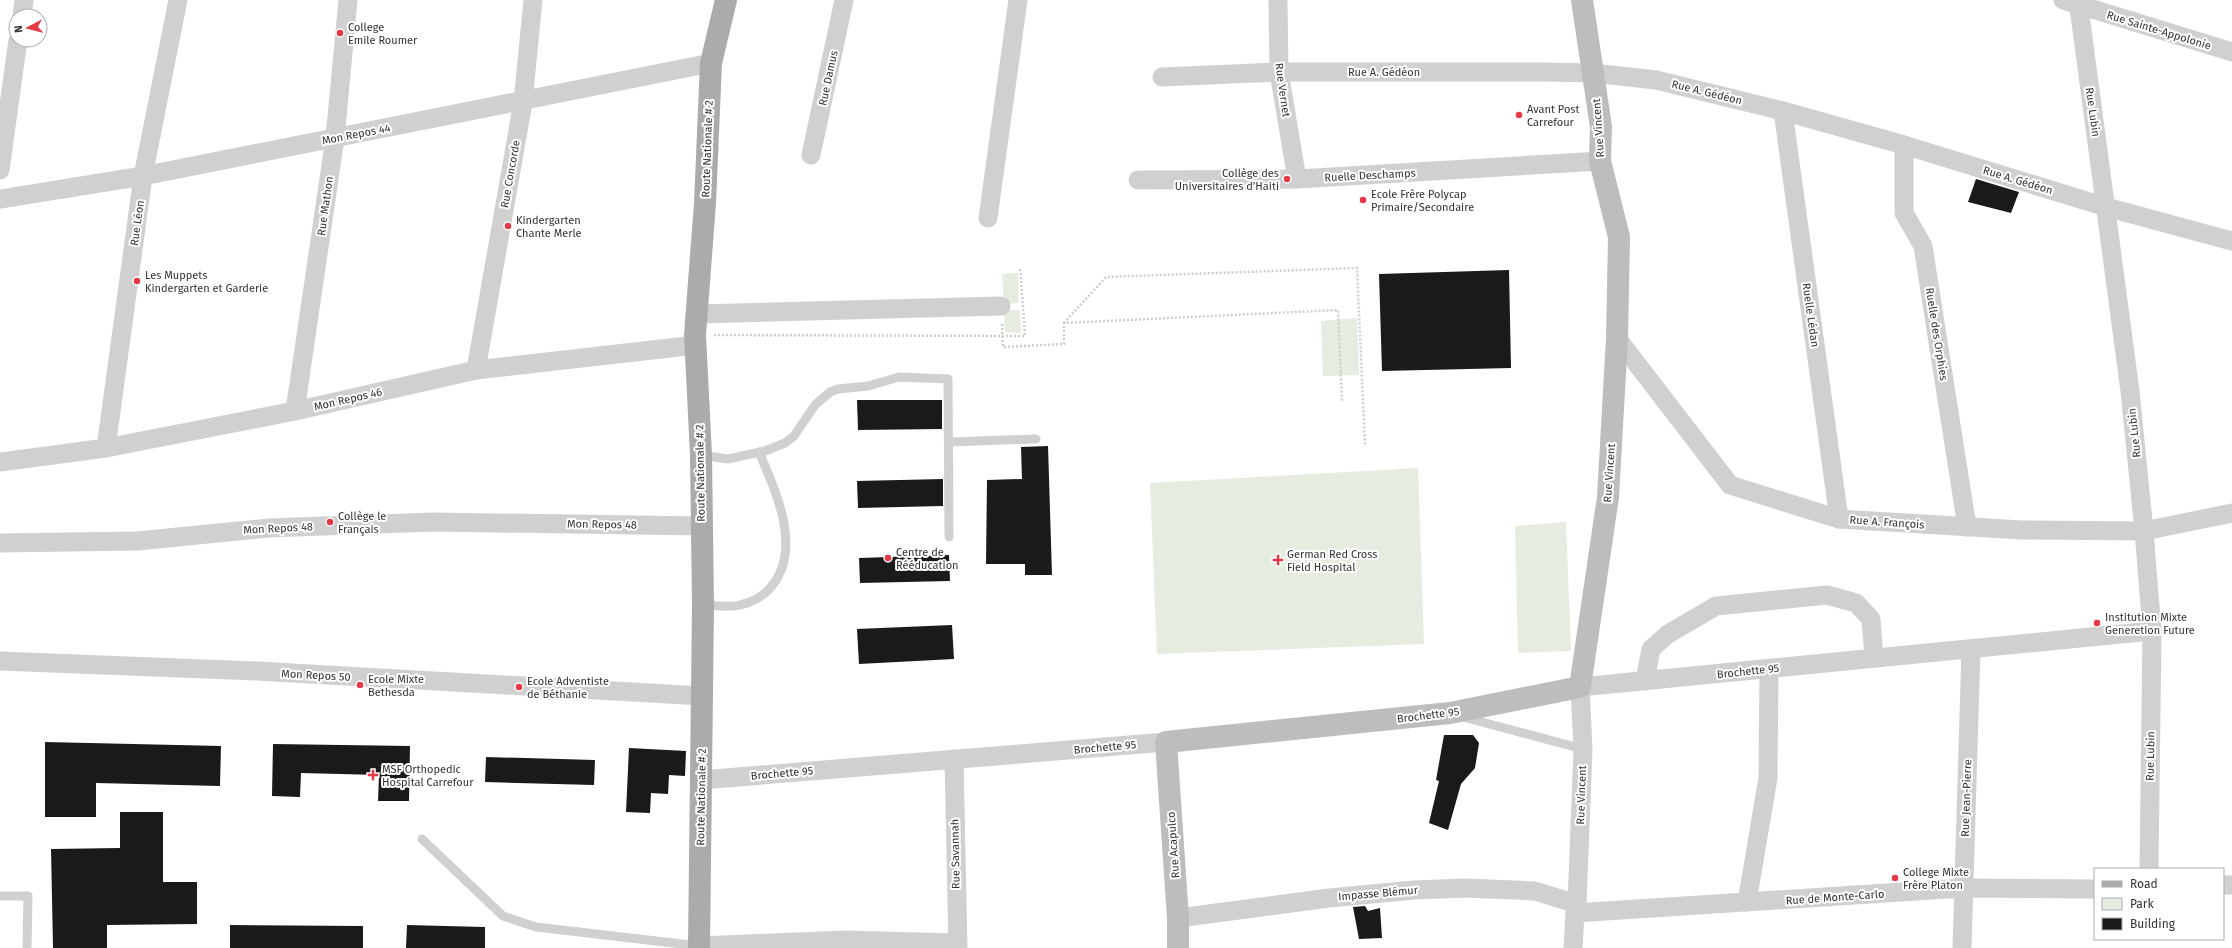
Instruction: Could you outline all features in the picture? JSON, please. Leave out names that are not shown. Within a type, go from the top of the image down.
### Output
[{"type":"main road","name":"Route Nationale # 2","points":[[699,947],[703,605],[701,455],[696,331],[705,202],[711,63],[726,0]]},
{"type":"street","name":"Rue Léon","points":[[106,448],[143,176],[178,0]]},
{"type":"street","name":"Rue Mathon","points":[[295,410],[335,138],[348,0]]},
{"type":"street","name":"Rue Concorde","points":[[476,370],[523,102],[533,0]]},
{"type":"street","name":"Rue Damus","points":[[811,155],[844,0]]},
{"type":"street","points":[[988,218],[1018,0]]},
{"type":"street","name":"Rue Vernet","points":[[1278,0],[1279,72],[1297,179]]},
{"type":"street","name":"Rue Vincent","points":[[1573,948],[1583,749],[1580,687],[1608,497],[1617,338],[1619,237],[1600,161],[1601,128],[1582,0]]},
{"type":"street","name":"Rue Sainte-Appolonie","points":[[2073,2],[2232,52]]},
{"type":"street","name":"Rue Lubin","points":[[2073,2],[2106,207],[2130,391],[2144,531],[2152,631],[2149,868]]},
{"type":"street","points":[[0,170],[17,48]]},
{"type":"street","name":"Mon Repos 44","points":[[0,199],[143,176],[523,102],[711,63]]},
{"type":"street","name":"Rue A. Gédéon","points":[[1162,77],[1279,72],[1593,73],[1656,80],[1783,111],[1904,145],[2106,207],[2232,241]]},
{"type":"street","name":"Ruelle Lédan","points":[[1783,111],[1839,519]]},
{"type":"street","name":"Ruelle des Orphies","points":[[1904,145],[1904,213],[1922,246],[1967,527]]},
{"type":"street","name":"Ruelle Deschamps","points":[[1138,180],[1297,179],[1600,161]]},
{"type":"street","name":"Mon Repos 46","points":[[0,462],[106,448],[295,410],[476,370],[696,331],[1001,306]]},
{"type":"street","name":"Rue A. François","points":[[1617,338],[1730,485],[1839,519],[2022,530],[2144,531],[2232,513]]},
{"type":"street","name":"Mon Repos 48","points":[[0,543],[137,541],[269,528],[433,522],[701,526]]},
{"type":"street","points":[[1645,681],[1651,649],[1668,634],[1716,606],[1827,595],[1856,603],[1871,619],[1874,658]]},
{"type":"street","name":"Brochette 95","points":[[701,780],[1166,742],[1450,713],[1580,687],[2152,631]]},
{"type":"street","name":"Rue Jean-Pierre","points":[[1962,948],[1971,649]]},
{"type":"street","name":"Mon Repos 50","points":[[0,661],[250,671],[703,696]]},
{"type":"street","points":[[1747,902],[1768,778],[1770,669]]},
{"type":"street","name":"Rue Acapulco","points":[[1166,742],[1178,918],[1178,948]]},
{"type":"street","name":"Rue Savannah","points":[[954,759],[957,945]]},
{"type":"street","name":"Impasse Blémur","points":[[1178,918],[1337,897],[1414,890],[1465,888],[1535,891],[1576,909]]},
{"type":"street","name":"Rue de Monte-Carlo","points":[[1576,909],[1747,902],[1963,888],[2094,889]]},
{"type":"street","points":[[699,947],[844,940],[957,945]]},
{"type":"lane","points":[[701,455],[728,459],[759,452],[785,443],[794,436],[815,405],[830,392],[838,389],[868,386],[899,377],[948,379],[949,537]]},
{"type":"lane","points":[[948,442],[1036,439]]},
{"type":"lane","points":[[703,605],[740,605],[766,592],[778,578],[784,561],[786,544],[784,524],[775,491],[759,452]]},
{"type":"lane","points":[[1450,713],[1583,749]]},
{"type":"lane","points":[[422,839],[503,916],[536,928],[699,947]]},
{"type":"lane","points":[[0,896],[28,896],[27,948]]},
{"type":"path","points":[[696,331],[1025,336],[1020,267]]},
{"type":"path","points":[[1003,347],[1064,344],[1064,323],[1106,277],[1357,268],[1365,446]]},
{"type":"path","points":[[1064,323],[1338,310],[1342,402]]},
{"type":"green space","points":[[1018,273],[1019,303],[1004,304],[1002,274]]},
{"type":"green space","points":[[1004,310],[1020,310],[1021,333],[1005,332]]},
{"type":"green space","points":[[1357,318],[1359,375],[1323,376],[1321,321]]},
{"type":"green space","points":[[1418,468],[1424,644],[1157,654],[1150,483]]},
{"type":"green space","points":[[1566,522],[1571,651],[1518,653],[1515,526]]},
{"type":"building","points":[[1976,179],[2019,192],[2011,213],[1968,202]]},
{"type":"building","points":[[1509,270],[1511,368],[1382,371],[1379,274]]},
{"type":"building","points":[[857,400],[942,400],[942,429],[858,430]]},
{"type":"building","points":[[1048,446],[1052,575],[1025,575],[1025,564],[986,564],[987,480],[1022,479],[1021,447]]},
{"type":"building","points":[[943,479],[943,506],[858,508],[857,481]]},
{"type":"building","points":[[949,555],[950,581],[860,583],[859,558]]},
{"type":"building","points":[[952,625],[954,659],[859,664],[857,629]]},
{"type":"building","points":[[1444,735],[1473,735],[1479,743],[1475,768],[1461,784],[1448,830],[1429,823],[1439,781],[1436,780]]},
{"type":"building","points":[[45,742],[221,746],[220,786],[96,783],[96,817],[45,817]]},
{"type":"building","points":[[273,744],[410,746],[409,801],[378,801],[379,775],[301,773],[300,797],[272,796]]},
{"type":"building","points":[[629,748],[686,751],[685,776],[669,775],[668,794],[651,793],[650,813],[626,812]]},
{"type":"building","points":[[486,757],[595,760],[594,785],[485,782]]},
{"type":"building","points":[[120,812],[163,812],[163,882],[197,882],[197,924],[107,925],[107,948],[53,948],[51,849],[120,848]]},
{"type":"building","points":[[1365,906],[1368,911],[1380,908],[1382,938],[1359,939],[1353,907]]},
{"type":"building","points":[[230,925],[363,926],[363,948],[230,948]]},
{"type":"building","points":[[407,925],[485,927],[485,948],[406,948]]},
{"type":"place","name":"College Emile Roumer","points":[[340,33]]},
{"type":"place","name":"Avant Post Carrefour","points":[[1519,115]]},
{"type":"place","name":"Collège des Universitaires d’Haiti","points":[[1287,179]]},
{"type":"place","name":"Ecole Frère Polycap Primaire/Secondaire","points":[[1363,200]]},
{"type":"place","name":"Kindergarten Chante Merle","points":[[508,226]]},
{"type":"place","name":"Les Muppets Kindergarten et Garderie","points":[[137,281]]},
{"type":"place","name":"Collège le Français","points":[[330,522]]},
{"type":"place","name":"Centre de Rééducation","points":[[888,558]]},
{"type":"place","name":"German Red Cross Field Hospital","points":[[1278,560]]},
{"type":"place","name":"Institution Mixte Generetion Future","points":[[2097,623]]},
{"type":"place","name":"Ecole Mixte Bethesda","points":[[360,685]]},
{"type":"place","name":"Ecole Adventiste de Béthanie","points":[[519,687]]},
{"type":"place","name":"MSF Orthopedic Hospital Carrefour","points":[[373,775]]},
{"type":"place","name":"College Mixte Frère Platon","points":[[1895,878]]}]
